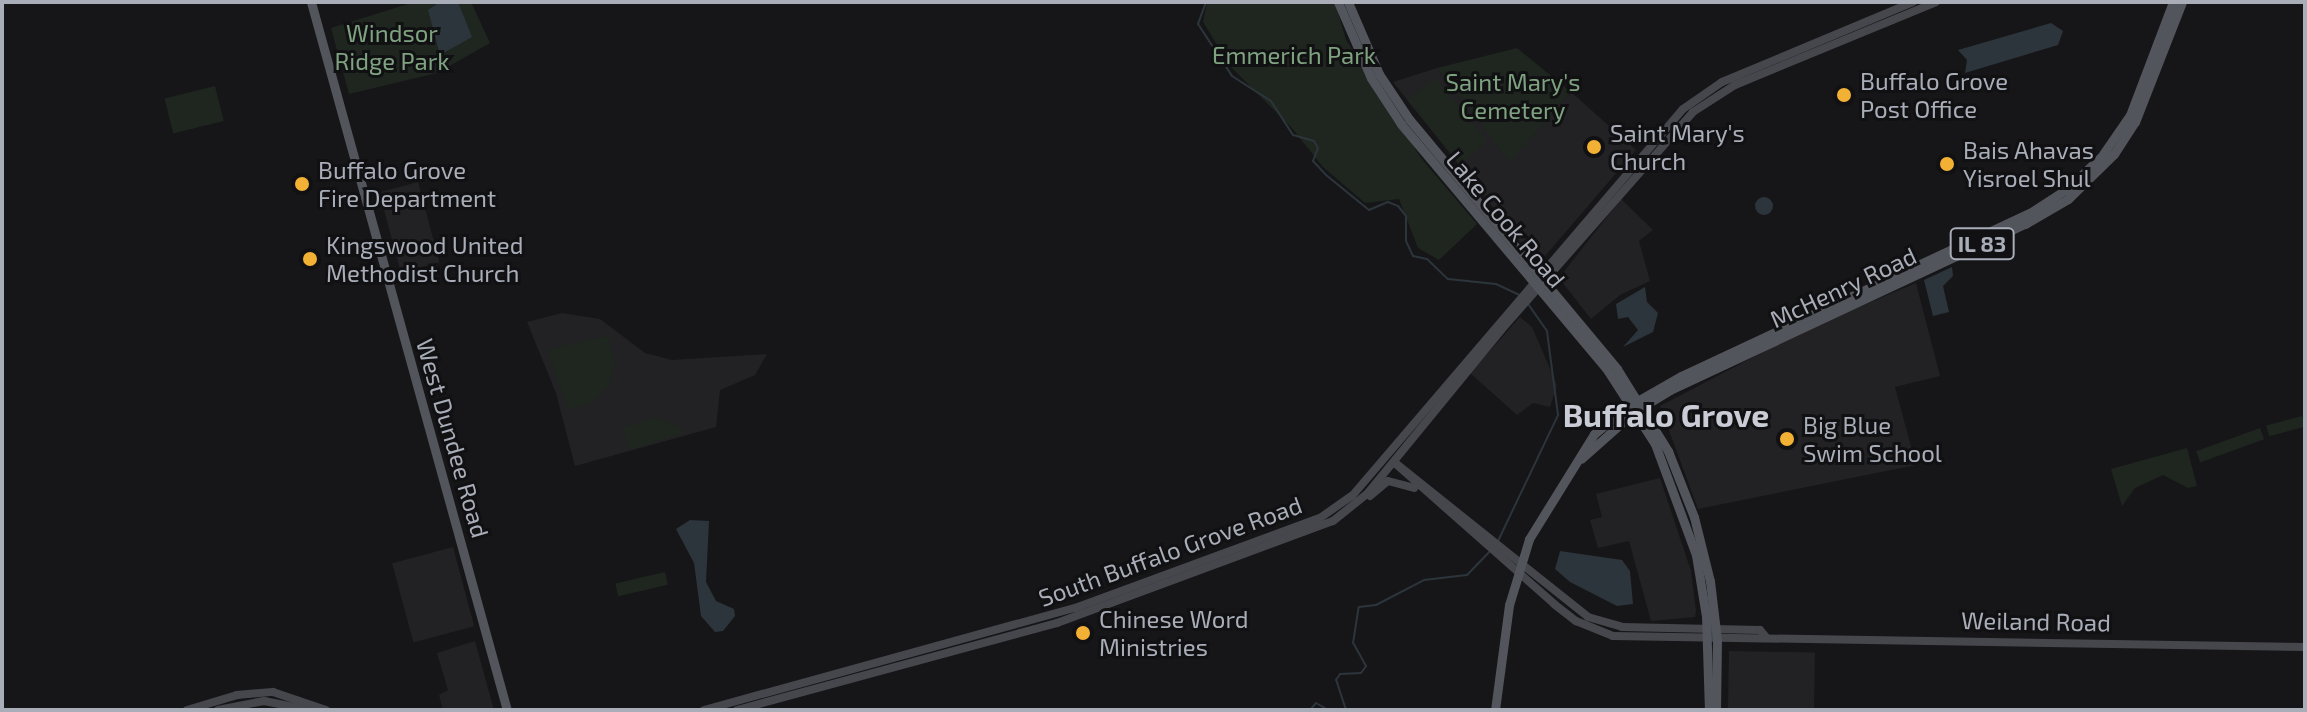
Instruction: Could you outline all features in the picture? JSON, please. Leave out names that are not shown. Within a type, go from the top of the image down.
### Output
[{"type":"main road","name":"West Dundee Road","points":[[311,2],[507,710]]},
{"type":"main road","name":"Lake Cook Road","points":[[1338,2],[1385,100],[1638,405],[1687,521],[1712,635]]},
{"type":"main road","name":"Lake Cook Road","points":[[1348,2],[1367,50],[1397,104],[1475,206]]},
{"type":"main road","points":[[1706,97],[1913,2]]},
{"type":"main road","points":[[1706,97],[1936,2]]},
{"type":"main road","name":"McHenry Road","points":[[1495,710],[1519,569],[1537,519],[1594,434],[1638,405],[2033,211],[2064,191],[2101,157],[2130,115],[2173,2]]},
{"type":"main road","name":"McHenry Road","points":[[1638,405],[2068,199],[2114,154],[2135,122],[2182,2]]},
{"type":"main road","name":"South Buffalo Grove Road","points":[[737,710],[1086,614],[1298,536],[1347,512],[1581,231],[1706,97]]},
{"type":"main road","name":"South Buffalo Grove Road","points":[[704,710],[1075,608],[1300,526],[1343,504],[1391,460],[1517,306]]},
{"type":"main road","points":[[1404,446],[1403,458],[1414,475]]},
{"type":"main road","name":"Weiland Road","points":[[1391,460],[1414,475],[1576,621],[1602,633],[2305,647]]},
{"type":"main road","name":"Weiland Road","points":[[1391,460],[1434,502],[1483,538]]},
{"type":"main road","points":[[1347,512],[1388,481],[1416,489],[1434,502]]},
{"type":"main road","points":[[1709,710],[1712,635]]},
{"type":"main road","points":[[1712,635],[1716,710]]},
{"type":"main road","points":[[187,710],[255,693],[303,699],[326,710]]},
{"type":"main road","points":[[218,710],[264,701],[309,710]]},
{"type":"shaded area","points":[[440,2],[458,2],[472,37],[440,55],[428,10]]},
{"type":"shaded area","points":[[2051,23],[2063,31],[2058,45],[1965,73],[1967,60],[1958,50]]},
{"type":"shaded area","points":[[1437,68],[1510,161],[1571,92],[1636,150],[1545,256],[1531,255],[1393,82]]},
{"type":"shaded area","points":[[418,182],[439,262],[401,273],[379,192]]},
{"type":"shaded area","points":[[1764,197],[1773,206],[1764,215],[1755,206]]},
{"type":"shaded area","points":[[1621,199],[1653,230],[1639,241],[1650,281],[1620,295],[1591,319],[1559,278]]},
{"type":"shaded area","points":[[1952,267],[1953,276],[1943,286],[1949,312],[1933,316],[1924,280]]},
{"type":"shaded area","points":[[1916,283],[1940,376],[1895,387],[1916,465],[1698,509],[1660,406],[1809,328]]},
{"type":"shaded area","points":[[1645,287],[1647,302],[1658,313],[1653,332],[1623,347],[1638,330],[1628,317],[1618,319],[1616,304]]},
{"type":"shaded area","points":[[562,313],[600,319],[645,353],[672,360],[767,354],[755,375],[720,390],[716,427],[575,466],[556,393],[527,322]]},
{"type":"shaded area","points":[[1520,317],[1532,327],[1557,385],[1550,407],[1533,403],[1517,415],[1470,373]]},
{"type":"shaded area","points":[[1660,478],[1691,571],[1695,617],[1651,621],[1629,541],[1598,548],[1590,520],[1602,517],[1596,494]]},
{"type":"shaded area","points":[[690,520],[709,521],[706,582],[716,601],[734,609],[735,616],[723,631],[715,632],[701,616],[694,563],[676,529]]},
{"type":"shaded area","points":[[453,547],[474,626],[413,643],[392,563]]},
{"type":"shaded area","points":[[1560,551],[1622,560],[1630,571],[1633,604],[1617,606],[1570,582],[1555,569]]},
{"type":"shaded area","points":[[475,641],[494,710],[443,710],[439,695],[448,690],[437,653]]},
{"type":"shaded area","points":[[1729,651],[1815,653],[1814,710],[1728,710]]},
{"type":"green space","name":"Windsor Ridge Park","points":[[414,2],[471,2],[490,43],[437,73],[349,94],[331,28]]},
{"type":"green space","name":"Emmerich Park","points":[[1207,2],[1335,2],[1346,40],[1421,158],[1477,224],[1439,260],[1418,248],[1399,199],[1365,203],[1323,167],[1291,127],[1230,66],[1203,22]]},
{"type":"green space","name":"Saint Mary's Cemetery","points":[[1517,48],[1571,92],[1510,162],[1437,68]]},
{"type":"green space","points":[[1436,78],[1488,142],[1460,164],[1408,101]]},
{"type":"green space","points":[[215,86],[224,121],[173,134],[165,99]]},
{"type":"green space","points":[[608,336],[615,363],[608,386],[590,404],[568,409],[547,349]]},
{"type":"green space","points":[[2302,416],[2305,427],[2269,436],[2266,426]]},
{"type":"green space","points":[[656,417],[682,428],[683,434],[657,441],[653,436],[655,442],[630,450],[623,427]]},
{"type":"green space","points":[[2260,428],[2264,439],[2200,463],[2196,451]]},
{"type":"green space","points":[[2187,448],[2197,486],[2188,488],[2163,475],[2135,488],[2122,506],[2111,469]]},
{"type":"green space","points":[[665,572],[668,585],[618,596],[615,583]]},
{"type":"waterway","points":[[1206,2],[1198,24],[1232,76],[1271,101],[1293,135],[1314,141],[1318,148],[1313,161],[1326,175],[1369,210],[1388,202],[1398,206],[1406,216],[1406,241],[1413,256],[1427,259],[1448,279],[1496,284],[1520,295]]},
{"type":"waterway","points":[[1498,541],[1558,415],[1547,331],[1527,302]]},
{"type":"waterway","points":[[1346,710],[1336,680],[1340,674],[1361,673],[1366,666],[1353,643],[1359,607],[1376,605],[1424,580],[1467,575],[1489,552]]},
{"type":"waterway","points":[[1310,710],[1316,703],[1328,710]]},
{"type":"place","name":"Buffalo Grove Post Office","points":[[1844,95]]},
{"type":"place","name":"Saint Mary's Church","points":[[1594,147]]},
{"type":"place","name":"Bais Ahavas Yisroel Shul","points":[[1947,164]]},
{"type":"place","name":"Buffalo Grove Fire Department","points":[[302,184]]},
{"type":"place","name":"Kingswood United Methodist Church","points":[[310,259]]},
{"type":"place","name":"Big Blue Swim School","points":[[1787,439]]},
{"type":"place","name":"Chinese Word Ministries","points":[[1083,633]]},
{"type":"district","name":"Buffalo Grove","points":[[1666,414]]}]
